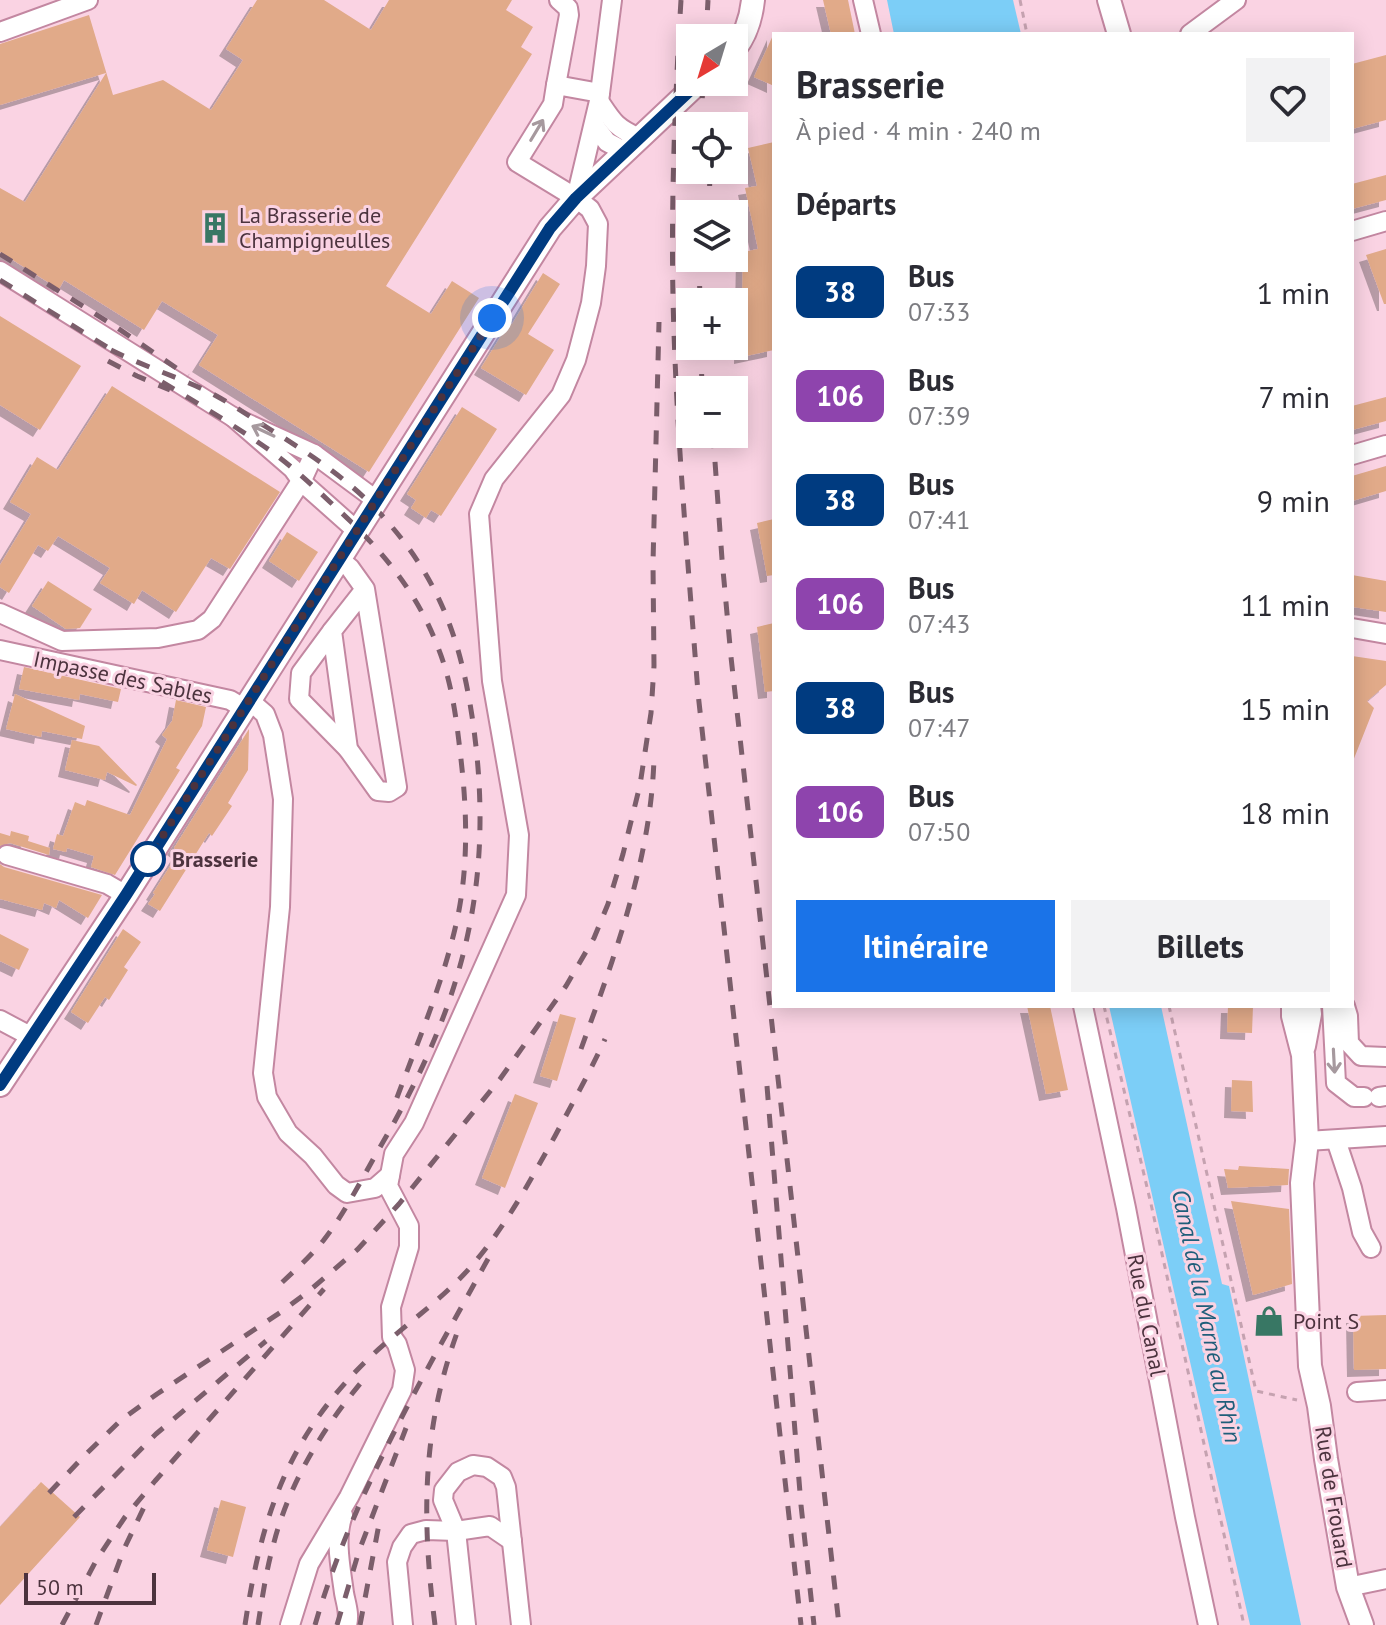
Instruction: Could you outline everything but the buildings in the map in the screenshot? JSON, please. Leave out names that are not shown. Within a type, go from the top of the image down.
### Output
[{"type":"main road","points":[[748,26],[753,0]]},
{"type":"main road","points":[[1095,0],[1105,32]]},
{"type":"main road","points":[[1109,0],[1118,32]]},
{"type":"main road","points":[[0,1085],[126,895],[550,228],[576,198],[684,96]]},
{"type":"main road","name":"Rue de Frouard","points":[[1293,1008],[1303,1055],[1307,1141],[1317,1182],[1324,1367],[1319,1406],[1348,1587],[1348,1625]]},
{"type":"main road","name":"Rue de Frouard","points":[[1303,1055],[1309,1008]]},
{"type":"main road","name":"Rue de Frouard","points":[[1348,1587],[1362,1625]]},
{"type":"street","points":[[0,32],[88,0]]},
{"type":"street","points":[[290,1625],[309,1564],[349,1497],[402,1390],[405,1370],[392,1337],[391,1307],[409,1247],[409,1226],[388,1186],[394,1154],[414,1123],[516,895],[519,835],[492,681],[479,514],[494,479],[561,395],[576,360],[591,303],[598,224],[590,209],[576,198],[517,162],[553,104],[569,15],[568,8],[559,0]]},
{"type":"street","points":[[576,198],[600,97],[612,0]]},
{"type":"street","points":[[863,0],[871,32]]},
{"type":"street","points":[[1193,32],[1236,0]]},
{"type":"street","points":[[556,85],[600,97],[614,124],[631,145]]},
{"type":"street","points":[[594,125],[607,142],[631,145]]},
{"type":"street","points":[[1354,230],[1386,221]]},
{"type":"street","points":[[0,271],[233,417],[314,454],[376,500]]},
{"type":"street","points":[[233,417],[357,531]]},
{"type":"street","points":[[1354,454],[1386,445]]},
{"type":"street","points":[[0,613],[62,641],[158,638],[198,630],[212,619],[301,480],[314,454]]},
{"type":"street","points":[[339,559],[350,568],[365,589],[397,787],[389,792],[378,791],[348,749],[299,699],[301,673],[365,589]]},
{"type":"street","points":[[1354,628],[1386,634]]},
{"type":"street","points":[[332,631],[348,749]]},
{"type":"street","name":"Impasse des Sables","points":[[0,650],[247,705]]},
{"type":"street","points":[[247,705],[265,714],[273,735],[283,799],[280,907],[263,1073],[267,1097],[288,1133],[347,1193],[375,1188],[390,1175]]},
{"type":"street","points":[[7,855],[107,884],[126,895]]},
{"type":"street","name":"Rue du Canal","points":[[1083,1008],[1208,1625]]},
{"type":"street","points":[[1332,1008],[1336,1083],[1354,1097],[1376,1097]]},
{"type":"street","points":[[1346,1008],[1349,1043],[1361,1056],[1386,1057]]},
{"type":"street","points":[[0,1020],[32,1037]]},
{"type":"street","points":[[1307,1141],[1386,1136]]},
{"type":"street","points":[[1336,1140],[1362,1232],[1371,1248]]},
{"type":"street","points":[[1357,1392],[1386,1390]]},
{"type":"street","points":[[466,1625],[456,1531],[443,1500],[444,1490],[458,1472],[473,1465],[487,1467],[502,1477],[506,1487],[521,1625]]},
{"type":"street","points":[[347,1625],[349,1617],[338,1526],[349,1497]]},
{"type":"street","points":[[403,1625],[397,1562],[411,1534],[426,1530],[456,1531],[490,1526],[512,1541]]},
{"type":"street","points":[[1348,1587],[1386,1579]]},
{"type":"path","points":[[1020,0],[1027,32]]},
{"type":"path","points":[[1104,1008],[1244,1625]]},
{"type":"path","points":[[1169,1008],[1256,1391],[1296,1400]]},
{"type":"water","points":[[887,0],[1013,0],[1021,32],[894,32]]},
{"type":"water","name":"Canal de la Marne au Rhin","points":[[1109,1008],[1161,1008],[1222,1284],[1229,1286],[1301,1625],[1250,1625]]},
{"type":"railway","points":[[681,0],[674,149],[673,261],[686,545],[698,693],[801,1625]]},
{"type":"railway","points":[[707,24],[708,0]]},
{"type":"railway","points":[[702,96],[702,112]]},
{"type":"railway","points":[[709,200],[710,184]]},
{"type":"railway","points":[[0,254],[188,376]]},
{"type":"railway","points":[[699,272],[700,288]]},
{"type":"railway","points":[[0,280],[118,354]]},
{"type":"railway","points":[[49,1493],[121,1420],[281,1312],[358,1249],[399,1204],[500,1079],[566,986],[594,938],[623,854],[640,785],[651,713],[659,322]]},
{"type":"railway","points":[[111,350],[218,397],[284,438],[360,493],[404,542],[433,588],[461,661],[472,716],[479,776],[480,833],[476,888],[452,992],[408,1096],[346,1208],[318,1247],[276,1288]]},
{"type":"railway","points":[[701,360],[702,376]]},
{"type":"railway","points":[[108,361],[170,390]]},
{"type":"railway","points":[[162,382],[274,453],[347,518],[378,550],[405,585],[428,624],[442,658],[455,711],[462,772],[466,836],[464,878],[444,967],[395,1103]]},
{"type":"railway","points":[[714,448],[731,657],[839,1625]]},
{"type":"railway","points":[[581,1049],[639,870],[654,758]]},
{"type":"railway","points":[[245,1625],[269,1515],[297,1451],[316,1420],[366,1361],[449,1290],[486,1248],[508,1218],[536,1169],[605,1039]]},
{"type":"railway","points":[[767,1086],[801,1505],[814,1625]]},
{"type":"railway","points":[[315,1625],[349,1529],[370,1482],[415,1391],[489,1257]]},
{"type":"railway","points":[[62,1625],[97,1559],[125,1517],[324,1289]]},
{"type":"railway","points":[[435,1625],[428,1550],[428,1478],[437,1406],[457,1333]]},
{"type":"railway","points":[[74,1517],[156,1434],[266,1341]]},
{"type":"railway","points":[[258,1625],[271,1556],[288,1500],[321,1437],[364,1379]]},
{"type":"railway","points":[[337,1625],[359,1551],[406,1428]]},
{"type":"railway","points":[[96,1625],[124,1549],[146,1503]]},
{"type":"railway","points":[[360,1625],[379,1524]]},
{"type":"bus line","name":"38","points":[[0,1085],[126,895],[550,228],[576,198],[684,96]]},
{"type":"place","name":"La Brasserie de Champigneulles","points":[[215,228]]},
{"type":"place","name":"Brasserie","points":[[148,859]]},
{"type":"place","name":"Point S","points":[[1269,1321]]},
{"type":"route","points":[[148,859],[492,318]]}]
